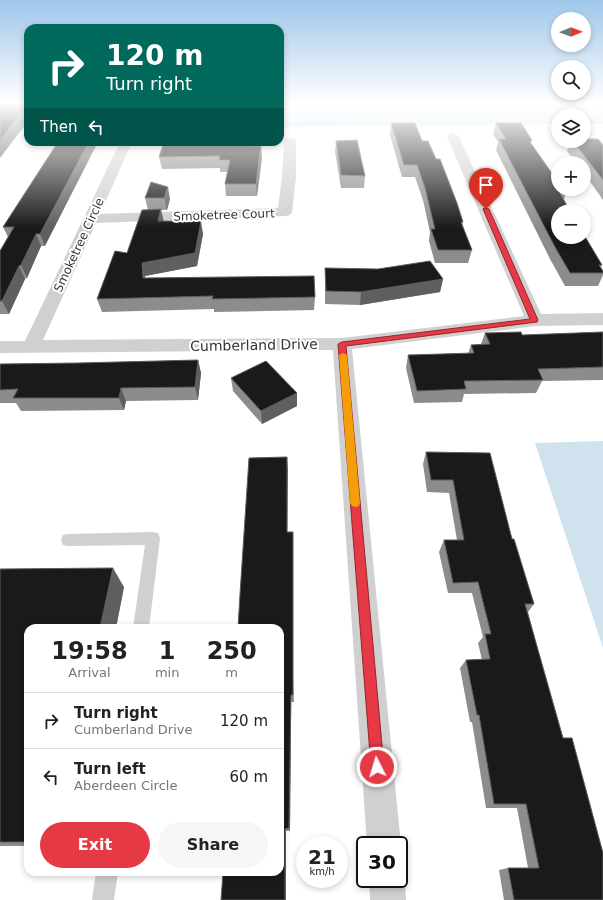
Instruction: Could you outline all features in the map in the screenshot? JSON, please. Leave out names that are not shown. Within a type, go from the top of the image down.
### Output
[{"type":"street","name":"Smoketree Court","points":[[91,219],[285,212],[290,177],[290,144]]},
{"type":"street","points":[[456,144],[534,320]]},
{"type":"street","name":"Smoketree Circle","points":[[31,347],[124,146]]},
{"type":"street","name":"Cumberland Drive","points":[[0,347],[342,344],[534,320],[603,319]]},
{"type":"street","points":[[342,344],[383,836]]},
{"type":"street","points":[[387,888],[388,900]]},
{"type":"lane","points":[[68,540],[153,538],[142,624]]},
{"type":"lane","points":[[103,900],[106,876]]},
{"type":"water","points":[[603,441],[603,648],[535,443]]},
{"type":"building","points":[[336,144],[358,144],[365,176],[341,175]]},
{"type":"building","points":[[398,144],[429,144],[436,159],[440,159],[457,203],[463,222],[461,222],[472,250],[438,250],[431,229],[435,229],[425,188],[417,165],[404,165]]},
{"type":"building","points":[[502,144],[531,144],[551,172],[551,196],[562,196],[566,204],[551,204],[551,239]]},
{"type":"building","points":[[591,144],[603,145],[603,180],[591,164],[591,156],[585,156],[578,148],[591,148]]},
{"type":"building","points":[[55,146],[87,146],[40,234],[36,234],[2,301],[0,301],[0,251],[14,227],[3,227]]},
{"type":"building","points":[[163,146],[261,146],[256,184],[225,184],[230,160],[219,160],[220,156],[159,157]]},
{"type":"building","points":[[151,182],[168,187],[164,198],[145,198]]},
{"type":"building","points":[[161,209],[158,221],[201,221],[195,253],[142,263],[143,278],[314,276],[315,297],[212,299],[213,296],[97,299],[115,251],[127,253],[142,210]]},
{"type":"building","points":[[553,244],[589,244],[602,265],[599,265],[603,273],[570,273]]},
{"type":"building","points":[[430,261],[443,279],[361,292],[326,291],[325,268],[378,269]]},
{"type":"building","points":[[521,332],[522,335],[603,332],[603,367],[538,369],[543,380],[464,381],[466,389],[417,391],[408,355],[474,353],[471,345],[490,344],[485,333]]},
{"type":"building","points":[[198,360],[195,387],[121,388],[119,398],[13,398],[18,389],[0,390],[0,364]]},
{"type":"building","points":[[266,361],[297,393],[261,411],[231,378]]},
{"type":"building","points":[[426,452],[490,453],[512,539],[514,539],[534,604],[525,604],[563,738],[572,738],[603,853],[603,900],[514,900],[508,868],[539,868],[526,804],[494,804],[479,715],[477,715],[466,660],[490,659],[485,634],[491,634],[478,582],[453,583],[444,540],[464,540],[453,480],[431,480]]},
{"type":"building","points":[[287,457],[287,532],[293,532],[293,695],[291,695],[289,828],[285,829],[285,900],[221,900],[223,876],[284,876],[284,624],[238,624],[249,458]]},
{"type":"building","points":[[113,568],[101,624],[24,624],[24,842],[0,842],[0,569]]},
{"type":"slow traffic","points":[[343,355],[355,503]]},
{"type":"route","points":[[377,767],[342,344],[534,320],[486,209]]}]
